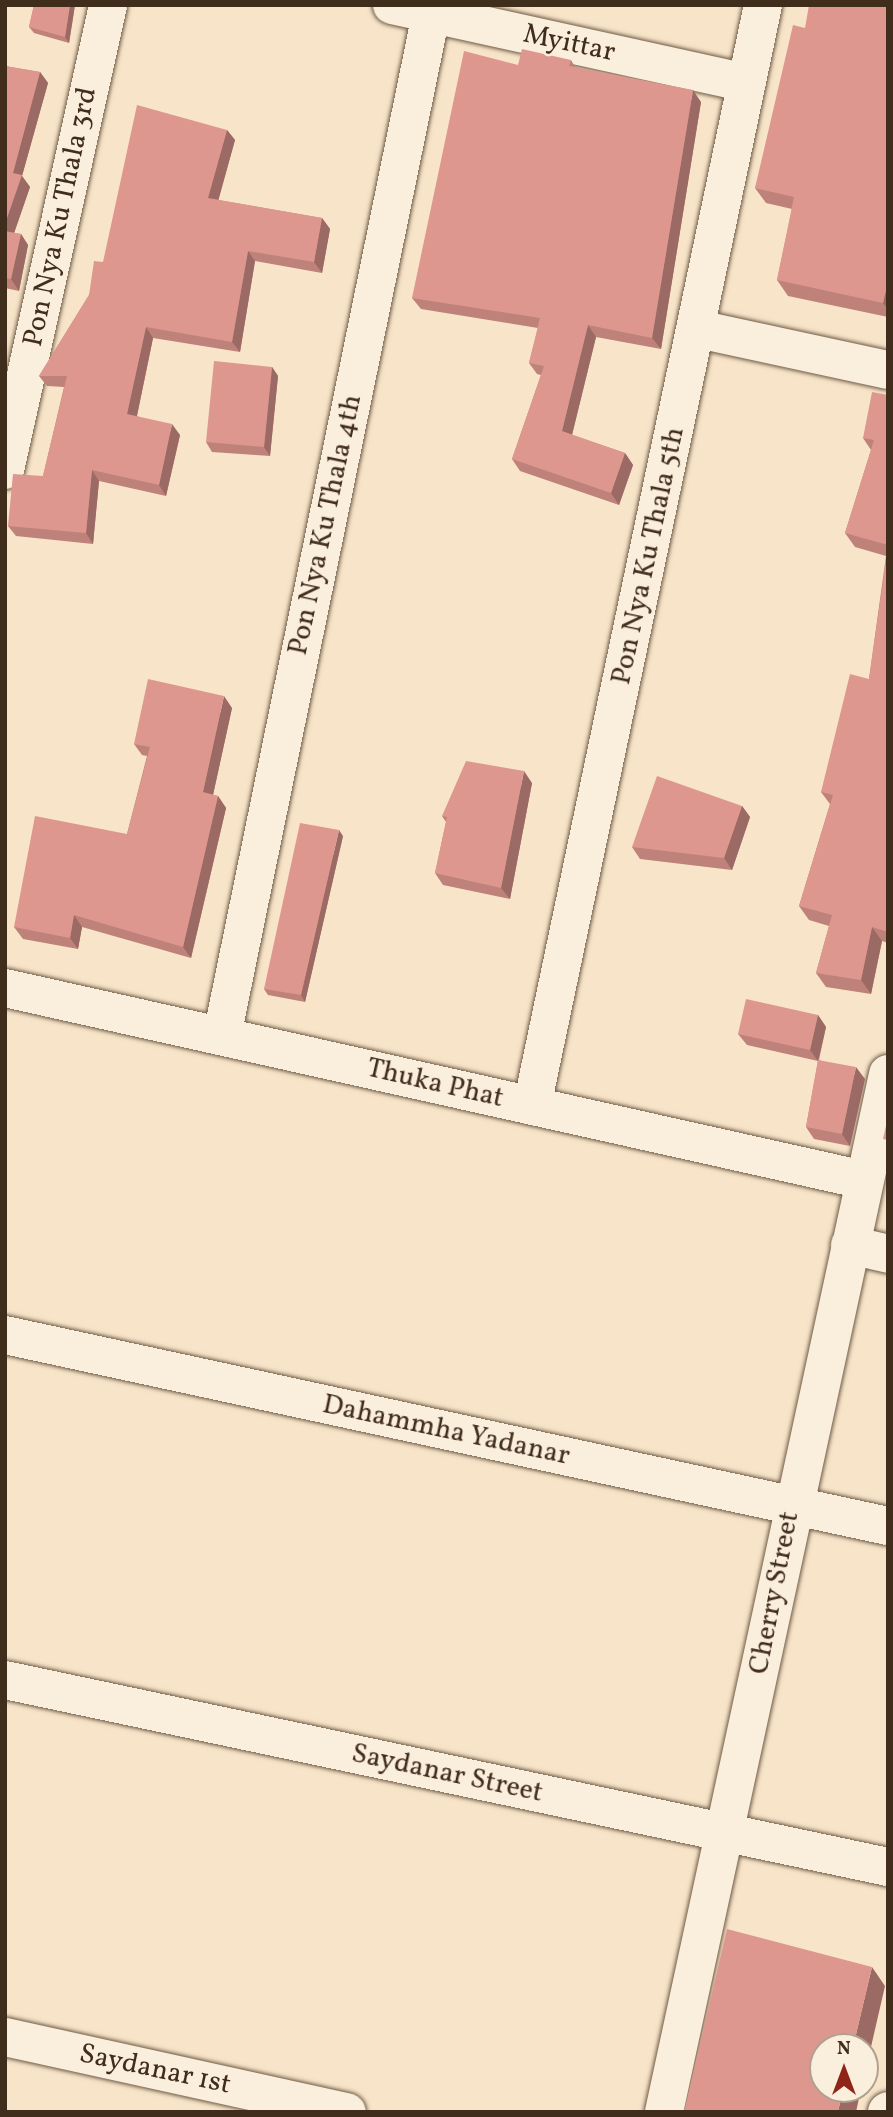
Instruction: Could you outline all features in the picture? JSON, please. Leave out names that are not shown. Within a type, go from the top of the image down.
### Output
[{"type":"street","name":"Pon Nya Ku Thala 3rd","points":[[5,470],[108,5]]},
{"type":"street","name":"Myittar","points":[[392,5],[747,83]]},
{"type":"street","name":"Pon Nya Ku Thala 5th","points":[[532,1106],[698,329],[763,5]]},
{"type":"street","name":"Pon Nya Ku Thala 4th","points":[[222,1036],[431,14]]},
{"type":"street","points":[[698,329],[888,370]]},
{"type":"street","name":"Thuka Phat","points":[[5,988],[864,1180]]},
{"type":"street","name":"Cherry Street","points":[[664,2112],[729,1833],[792,1506],[888,1074]]},
{"type":"street","points":[[849,1245],[888,1254]]},
{"type":"street","name":"Dahammha Yadanar","points":[[5,1335],[888,1526]]},
{"type":"street","name":"Saydanar Street","points":[[5,1681],[888,1867]]},
{"type":"street","name":"Saydanar 1st","points":[[5,2037],[347,2112]]},
{"type":"building","points":[[34,5],[70,5],[65,37],[29,27]]},
{"type":"building","points":[[809,5],[888,5],[888,282],[883,303],[777,280],[794,197],[755,188],[793,25],[805,28]]},
{"type":"building","points":[[522,49],[571,60],[569,66],[693,90],[652,338],[588,325],[562,431],[625,453],[611,493],[512,459],[544,366],[529,363],[540,318],[412,298],[464,51],[518,65]]},
{"type":"building","points":[[5,66],[40,72],[13,173],[22,175],[5,224]]},
{"type":"building","points":[[137,105],[227,130],[208,198],[322,218],[314,262],[248,251],[232,342],[146,327],[127,414],[172,424],[159,485],[92,470],[86,533],[8,526],[13,474],[43,476],[67,376],[39,376],[89,295],[94,261],[103,262]]},
{"type":"building","points":[[5,231],[21,234],[11,279],[5,278]]},
{"type":"building","points":[[214,361],[272,367],[264,447],[206,442]]},
{"type":"building","points":[[872,392],[888,395],[888,545],[845,533],[874,440],[863,438]]},
{"type":"building","points":[[888,546],[888,932],[872,927],[861,980],[816,973],[832,915],[799,906],[833,795],[821,792],[850,674],[869,679]]},
{"type":"building","points":[[148,679],[224,696],[203,792],[218,796],[183,947],[74,915],[70,938],[14,927],[35,816],[127,834],[150,747],[134,744]]},
{"type":"building","points":[[466,761],[524,771],[501,888],[435,873],[447,817],[442,816]]},
{"type":"building","points":[[657,776],[742,806],[724,858],[632,847]]},
{"type":"building","points":[[300,823],[339,830],[301,995],[264,989]]},
{"type":"building","points":[[746,999],[818,1015],[810,1050],[738,1034]]},
{"type":"building","points":[[818,1060],[856,1067],[842,1134],[806,1127]]},
{"type":"building","points":[[888,1117],[888,1140],[883,1139]]},
{"type":"building","points":[[727,1929],[872,1967],[856,2033],[809,2033],[809,2103],[840,2103],[838,2112],[684,2112]]}]
